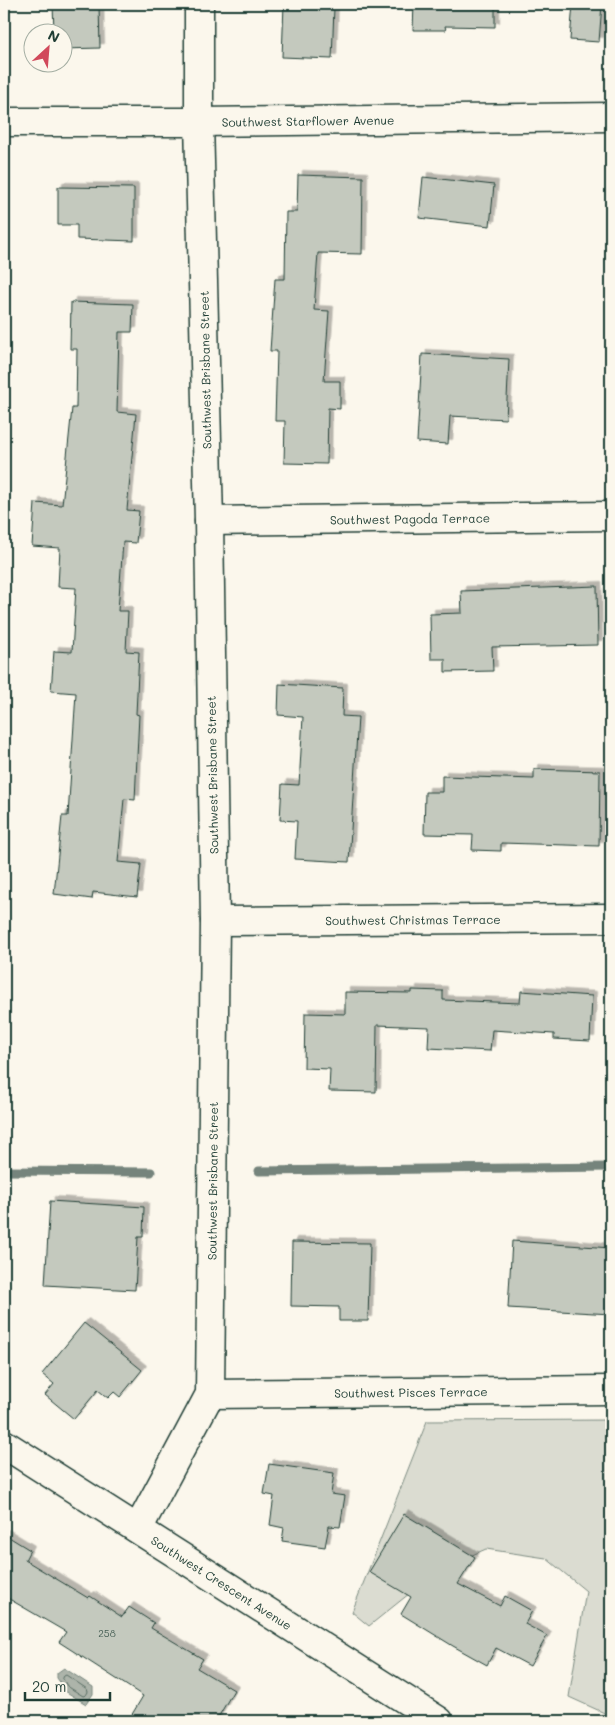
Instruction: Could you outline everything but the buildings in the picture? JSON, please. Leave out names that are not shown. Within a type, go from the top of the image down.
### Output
[{"type":"street","name":"Southwest Brisbane Street","points":[[138,1529],[210,1394],[215,921],[209,521],[199,122],[199,4]]},
{"type":"street","name":"Southwest Starflower Avenue","points":[[4,122],[199,122],[611,117]]},
{"type":"street","name":"Southwest Pagoda Terrace","points":[[209,521],[611,516]]},
{"type":"street","name":"Southwest Christmas Terrace","points":[[215,921],[611,918]]},
{"type":"street","name":"Southwest Pisces Terrace","points":[[210,1394],[611,1390]]},
{"type":"street","name":"Southwest Crescent Avenue","points":[[4,1444],[439,1721]]},
{"type":"shaded area","points":[[611,1420],[611,1716],[569,1697],[586,1591],[546,1558],[486,1549],[440,1569],[369,1626],[352,1612],[427,1421]]},
{"type":"water","points":[[64,1668],[93,1687],[93,1694],[86,1704],[60,1688],[62,1685],[57,1678],[57,1673]]},
{"type":"waterway","points":[[259,1171],[611,1167]]},
{"type":"waterway","points":[[4,1171],[151,1172]]}]
